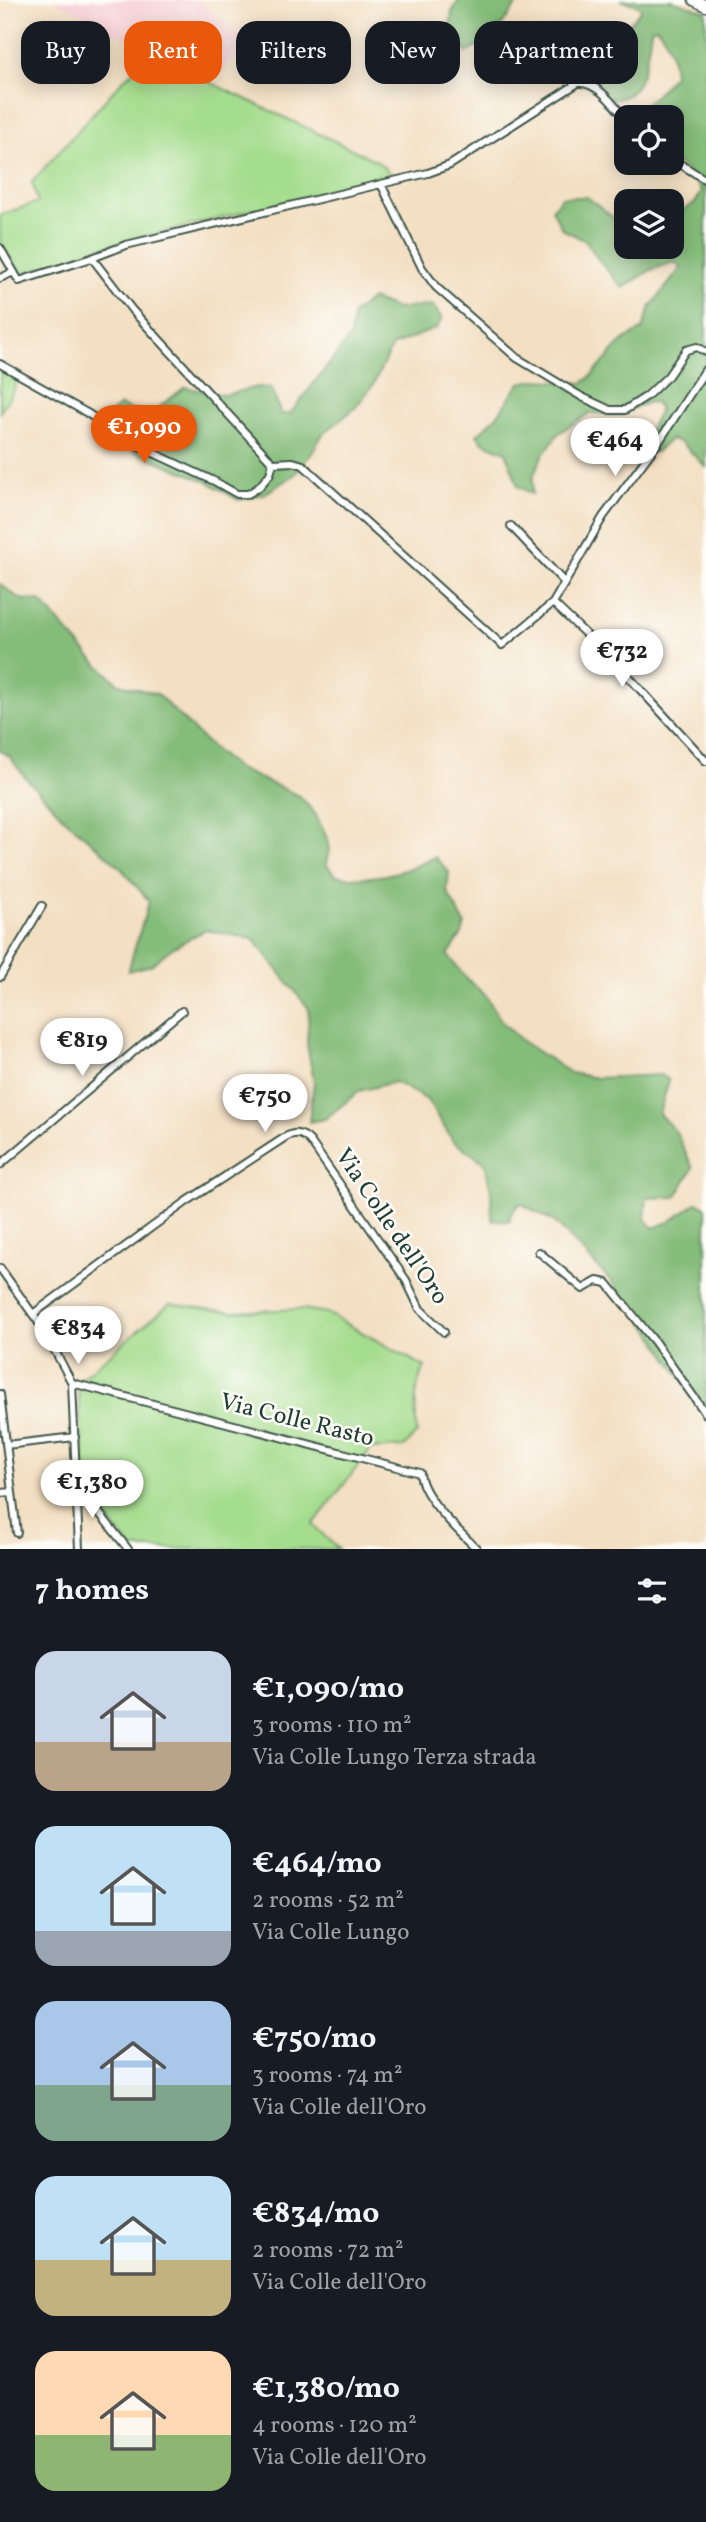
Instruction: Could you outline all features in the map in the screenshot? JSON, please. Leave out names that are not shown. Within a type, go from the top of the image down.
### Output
[{"type":"main road","points":[[696,0],[706,5]]},
{"type":"street","points":[[0,248],[19,281],[126,245],[428,173],[450,164],[578,83],[590,84],[614,107]]},
{"type":"street","points":[[684,166],[706,180]]},
{"type":"street","points":[[382,184],[422,268],[436,287],[517,358],[594,403],[615,411],[625,410],[647,396],[668,376],[685,350],[696,347],[706,352]]},
{"type":"street","points":[[92,258],[132,310],[273,463]]},
{"type":"street","points":[[0,278],[14,272]]},
{"type":"street","points":[[0,364],[87,413],[132,443],[214,481],[237,495],[248,494],[259,487],[270,474],[273,463]]},
{"type":"street","points":[[273,463],[293,462],[303,465],[502,645],[553,603],[603,517],[660,440],[706,369]]},
{"type":"street","points":[[511,526],[564,582]]},
{"type":"street","points":[[553,603],[615,662],[706,761]]},
{"type":"street","points":[[0,977],[42,906]]},
{"type":"street","points":[[0,1165],[182,1011]]},
{"type":"street","name":"Via Colle dell'Oro","points":[[33,1314],[186,1202],[284,1138],[296,1133],[310,1141],[406,1280],[420,1309],[444,1332]]},
{"type":"street","points":[[539,1252],[583,1289],[597,1281],[607,1283],[654,1341],[706,1414]]},
{"type":"street","points":[[0,1268],[44,1330],[72,1383],[79,1549]]},
{"type":"street","name":"Via Colle Rasto","points":[[72,1383],[420,1473],[421,1482],[433,1501],[477,1549]]},
{"type":"street","points":[[0,1394],[17,1532]]},
{"type":"street","points":[[6,1445],[75,1437]]},
{"type":"street","points":[[76,1451],[80,1477],[92,1504],[128,1549]]},
{"type":"street","points":[[0,1493],[12,1492]]},
{"type":"shaded area","points":[[54,0],[198,0],[236,32],[236,54],[222,70],[222,21],[124,21],[124,38],[110,30],[110,21],[93,21]]},
{"type":"green space","points":[[459,0],[519,0],[504,21],[474,21],[474,48],[467,53],[460,45],[460,21],[451,21],[452,12]]},
{"type":"green space","points":[[620,0],[672,0],[706,11],[706,467],[682,443],[671,439],[656,452],[644,451],[641,445],[660,410],[655,403],[649,402],[617,415],[590,413],[559,433],[542,456],[533,477],[532,494],[518,486],[506,452],[484,443],[477,435],[496,417],[520,383],[536,380],[583,383],[616,348],[642,330],[651,306],[681,268],[674,262],[651,270],[623,288],[586,241],[562,229],[552,209],[562,197],[587,197],[614,218],[614,259],[684,259],[684,210],[695,203],[702,191],[684,169],[684,105],[643,105],[674,75],[670,49],[656,27],[651,29],[645,64],[638,83],[638,21],[631,21],[641,10],[640,6]]},
{"type":"green space","points":[[124,79],[124,84],[214,84],[377,161],[392,175],[96,249],[22,274],[0,242],[0,215],[38,202],[32,182]]},
{"type":"green space","points":[[586,84],[637,84],[628,95],[618,99],[606,98]]},
{"type":"green space","points":[[372,299],[397,309],[432,305],[442,318],[437,328],[392,346],[373,385],[355,408],[322,435],[312,453],[294,475],[264,494],[238,500],[208,482],[133,451],[117,439],[108,415],[120,405],[131,410],[154,411],[185,387],[224,395],[258,387],[271,388],[281,414],[290,414],[350,337],[353,314]]},
{"type":"green space","points":[[0,364],[20,373],[0,412]]},
{"type":"green space","points":[[0,584],[20,599],[40,601],[94,661],[119,684],[157,694],[211,747],[238,769],[300,796],[316,815],[326,836],[329,849],[326,864],[335,875],[361,878],[386,875],[435,857],[449,872],[447,892],[465,924],[462,934],[448,955],[466,978],[486,996],[502,1022],[522,1041],[571,1073],[597,1078],[661,1075],[669,1080],[659,1114],[676,1132],[693,1168],[676,1197],[647,1198],[645,1219],[653,1228],[669,1222],[698,1202],[706,1208],[706,1417],[652,1333],[610,1280],[555,1222],[520,1203],[511,1213],[509,1221],[492,1220],[491,1191],[485,1163],[453,1141],[427,1100],[395,1082],[359,1091],[325,1119],[309,1122],[314,1082],[307,1044],[309,1009],[253,939],[205,930],[172,948],[151,965],[128,971],[149,901],[120,867],[65,819],[9,756],[0,751]]},
{"type":"green space","points":[[170,1304],[231,1312],[303,1309],[327,1313],[425,1367],[415,1407],[417,1433],[404,1447],[371,1449],[313,1525],[338,1549],[133,1549],[97,1507],[85,1465],[78,1391],[80,1379]]}]
